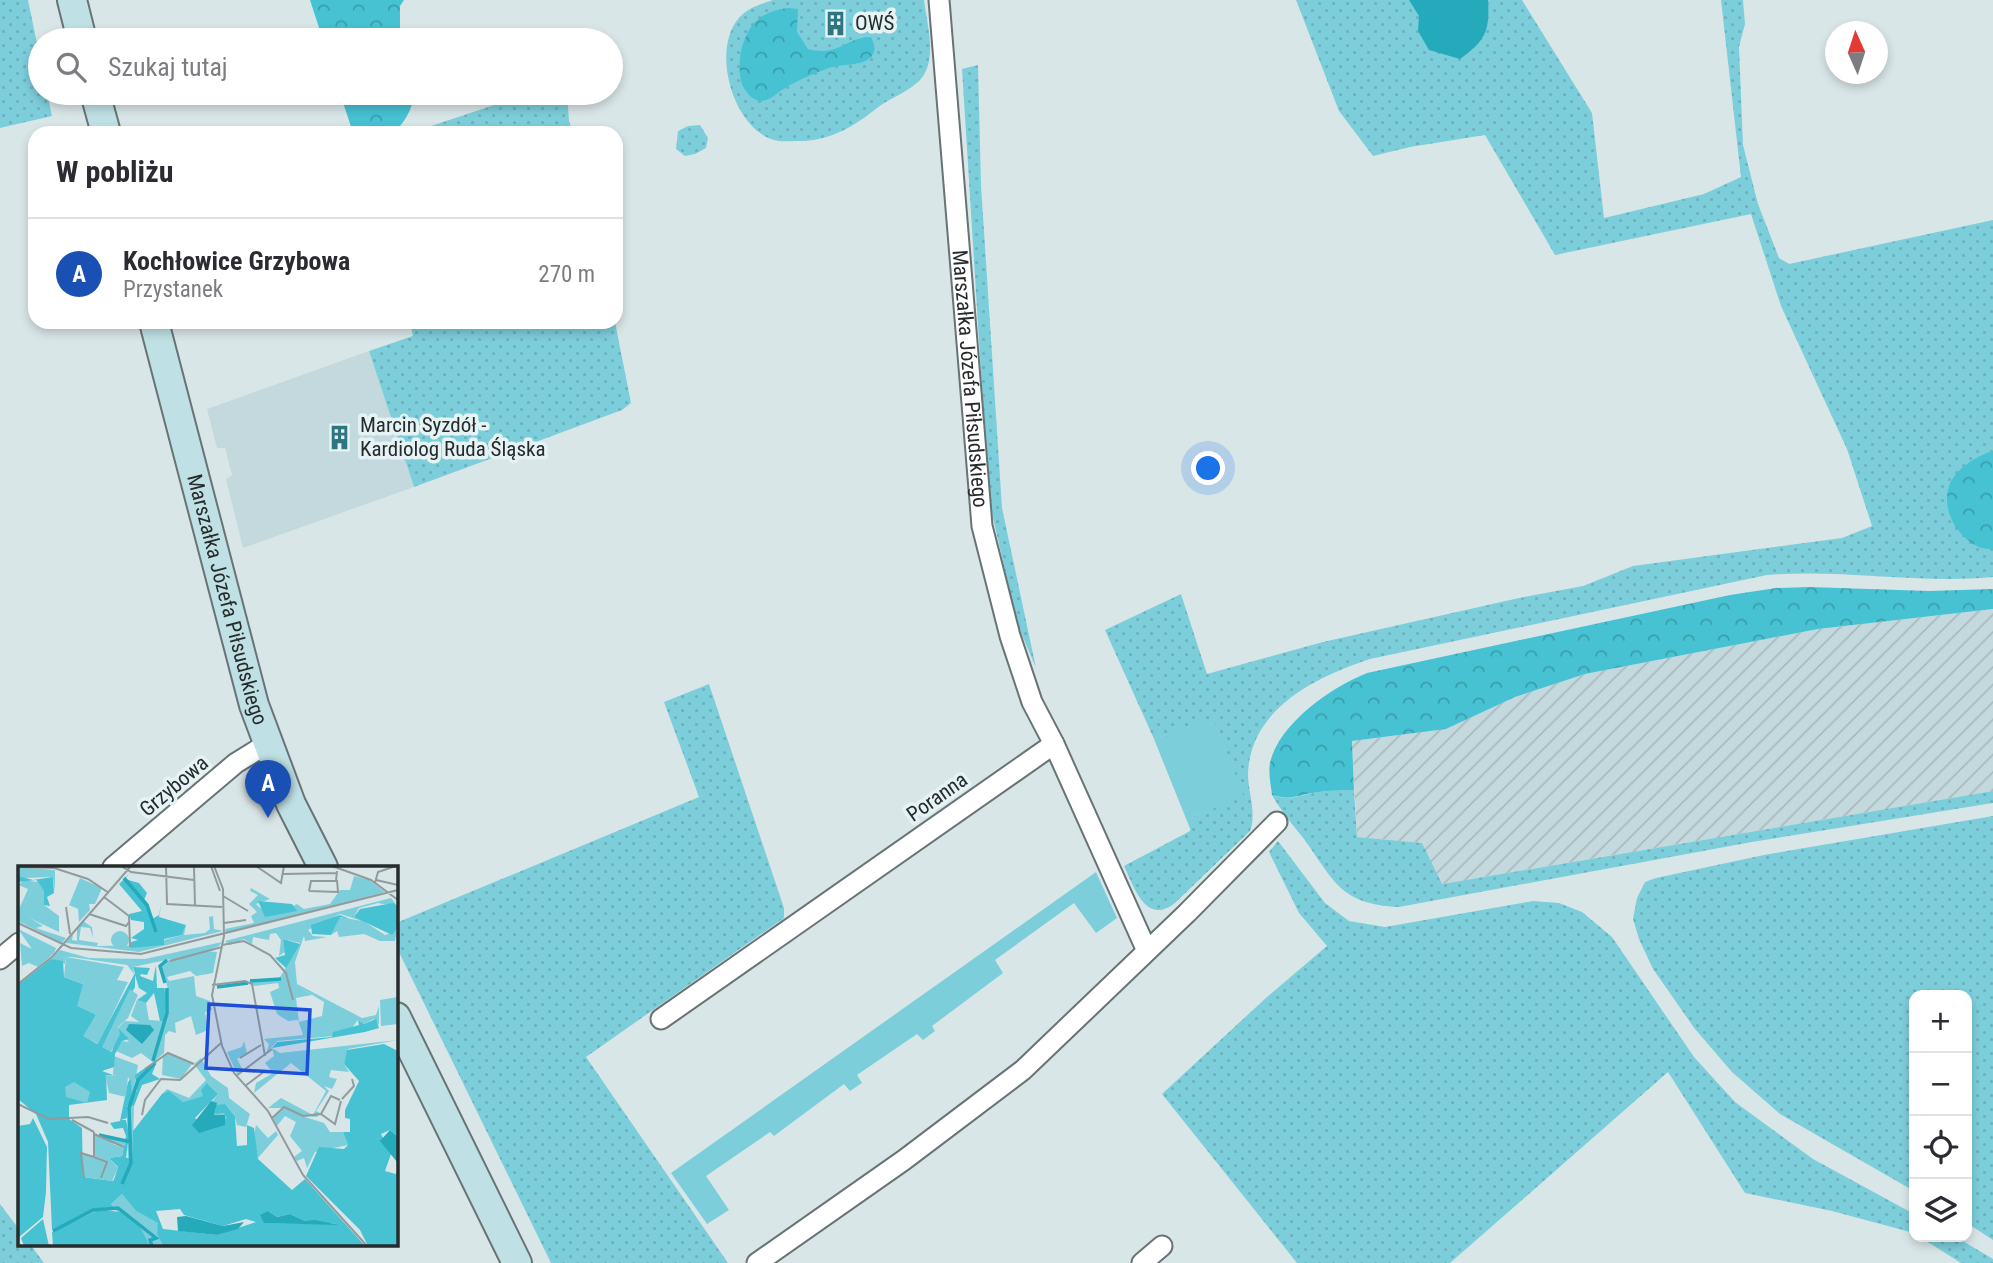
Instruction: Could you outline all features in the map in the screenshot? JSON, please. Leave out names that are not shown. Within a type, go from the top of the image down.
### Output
[{"type":"street","points":[[72,0],[79,28]]},
{"type":"street","name":"Marszałka Józefa Piłsudskiego","points":[[939,0],[982,526],[1010,636],[1032,702],[1054,744]]},
{"type":"street","points":[[98,105],[104,126]]},
{"type":"street","name":"Marszałka Józefa Piłsudskiego","points":[[155,329],[246,676],[267,744],[291,804],[322,866]]},
{"type":"street","name":"Grzybowa","points":[[114,866],[236,763],[267,744]]},
{"type":"street","points":[[1054,744],[1147,951]]},
{"type":"street","name":"Poranna","points":[[661,1019],[1054,744]]},
{"type":"street","points":[[757,1263],[904,1160],[1023,1070],[1277,822]]},
{"type":"street","points":[[0,958],[18,944]]},
{"type":"street","points":[[397,1019],[517,1263]]},
{"type":"street","points":[[1142,1263],[1162,1246]]},
{"type":"shaded area","points":[[0,0],[28,0],[34,28],[28,28],[28,105],[50,105],[52,116],[0,128]]},
{"type":"shaded area","points":[[773,0],[924,0],[930,54],[924,74],[908,89],[839,132],[807,141],[774,140],[759,132],[746,119],[729,83],[726,63],[727,43],[733,26],[747,11]]},
{"type":"shaded area","points":[[1296,0],[1522,0],[1592,113],[1604,218],[1704,194],[1741,177],[1721,0],[1743,0],[1745,24],[1739,47],[1743,145],[1758,204],[1779,258],[1789,264],[1993,220],[1993,577],[1937,579],[1823,574],[1767,575],[1370,659],[1349,666],[1308,686],[1274,713],[1261,730],[1252,750],[1248,773],[1252,810],[1250,831],[1175,903],[1165,909],[1156,910],[1142,901],[1124,866],[1190,831],[1194,816],[1243,796],[1213,719],[1154,739],[1105,630],[1181,594],[1207,674],[1323,642],[1583,586],[1633,566],[1842,538],[1872,526],[1847,449],[1781,306],[1751,214],[1555,255],[1485,135],[1373,156],[1339,111]]},
{"type":"shaded area","points":[[1409,0],[1488,0],[1487,28],[1475,47],[1460,59],[1429,50],[1418,31],[1419,16]]},
{"type":"shaded area","points":[[978,65],[981,185],[1002,508],[1036,668],[1017,623],[989,500],[962,69]]},
{"type":"shaded area","points":[[494,105],[568,105],[571,126],[431,126]]},
{"type":"shaded area","points":[[700,125],[708,138],[706,148],[685,156],[676,149],[678,131],[688,126]]},
{"type":"shaded area","points":[[412,329],[616,329],[631,403],[622,410],[414,487],[369,351],[413,336]]},
{"type":"shaded area","points":[[369,351],[414,487],[243,548],[226,479],[232,475],[225,448],[217,448],[207,409]]},
{"type":"shaded area","points":[[1993,609],[1993,791],[1441,884],[1422,843],[1357,837],[1352,741],[1446,729],[1515,697],[1585,674],[1818,629]]},
{"type":"shaded area","points":[[709,684],[784,908],[784,918],[586,1057],[728,1263],[551,1263],[397,948],[397,923],[699,797],[664,702]]},
{"type":"shaded area","points":[[1213,718],[1244,797],[1194,816],[1191,831],[1154,739]]},
{"type":"shaded area","points":[[1354,790],[1357,837],[1422,843],[1442,884],[1993,791],[1993,803],[1752,842],[1399,907],[1364,901],[1341,888],[1272,795],[1290,797],[1323,791]]},
{"type":"shaded area","points":[[1993,816],[1993,1240],[1972,1226],[1972,990],[1909,990],[1909,1188],[1780,1114],[1732,1072],[1695,1029],[1653,969],[1633,919],[1637,898],[1645,882],[1764,855]]},
{"type":"shaded area","points":[[1278,841],[1325,903],[1349,921],[1385,927],[1533,901],[1559,903],[1582,912],[1612,937],[1694,1057],[1735,1102],[1813,1159],[1909,1211],[1909,1232],[1832,1211],[1745,1193],[1668,1072],[1450,1263],[1297,1263],[1162,1094],[1327,946],[1299,913],[1269,852]]},
{"type":"shaded area","points":[[1096,872],[1117,918],[1096,933],[1074,903],[995,960],[1003,973],[932,1026],[935,1031],[923,1040],[917,1034],[857,1075],[862,1083],[850,1091],[844,1084],[774,1136],[770,1132],[706,1176],[729,1210],[707,1224],[671,1173]]},
{"type":"shaded area","points":[[0,1204],[18,1228],[18,1246],[31,1246],[44,1263],[0,1263]]},
{"type":"shaded area","points":[[1928,1242],[1964,1242],[1993,1259],[1993,1263],[1961,1263]]},
{"type":"green space","points":[[310,0],[404,0],[400,6],[400,28],[319,28]]},
{"type":"green space","points":[[788,8],[798,9],[797,32],[808,49],[827,51],[854,40],[871,37],[874,52],[867,60],[824,70],[795,82],[768,99],[758,101],[749,95],[742,84],[742,46],[747,33],[761,17]]},
{"type":"green space","points":[[344,105],[412,105],[399,126],[351,126]]},
{"type":"green space","points":[[1993,451],[1993,549],[1987,549],[1970,542],[1958,530],[1950,515],[1947,498],[1954,476],[1972,460]]},
{"type":"green space","points":[[1776,588],[1929,591],[1993,589],[1993,609],[1818,629],[1585,674],[1515,697],[1446,729],[1352,741],[1354,790],[1323,791],[1291,797],[1272,795],[1270,763],[1284,734],[1323,697],[1367,673],[1730,595]]},
{"type":"place","name":"OWŚ","points":[[835,23]]},
{"type":"place","name":"Marcin Syzdół - Kardiolog Ruda Śląska","points":[[340,437]]},
{"type":"place","name":"Kochłowice Grzybowa","points":[[268,818]]}]
